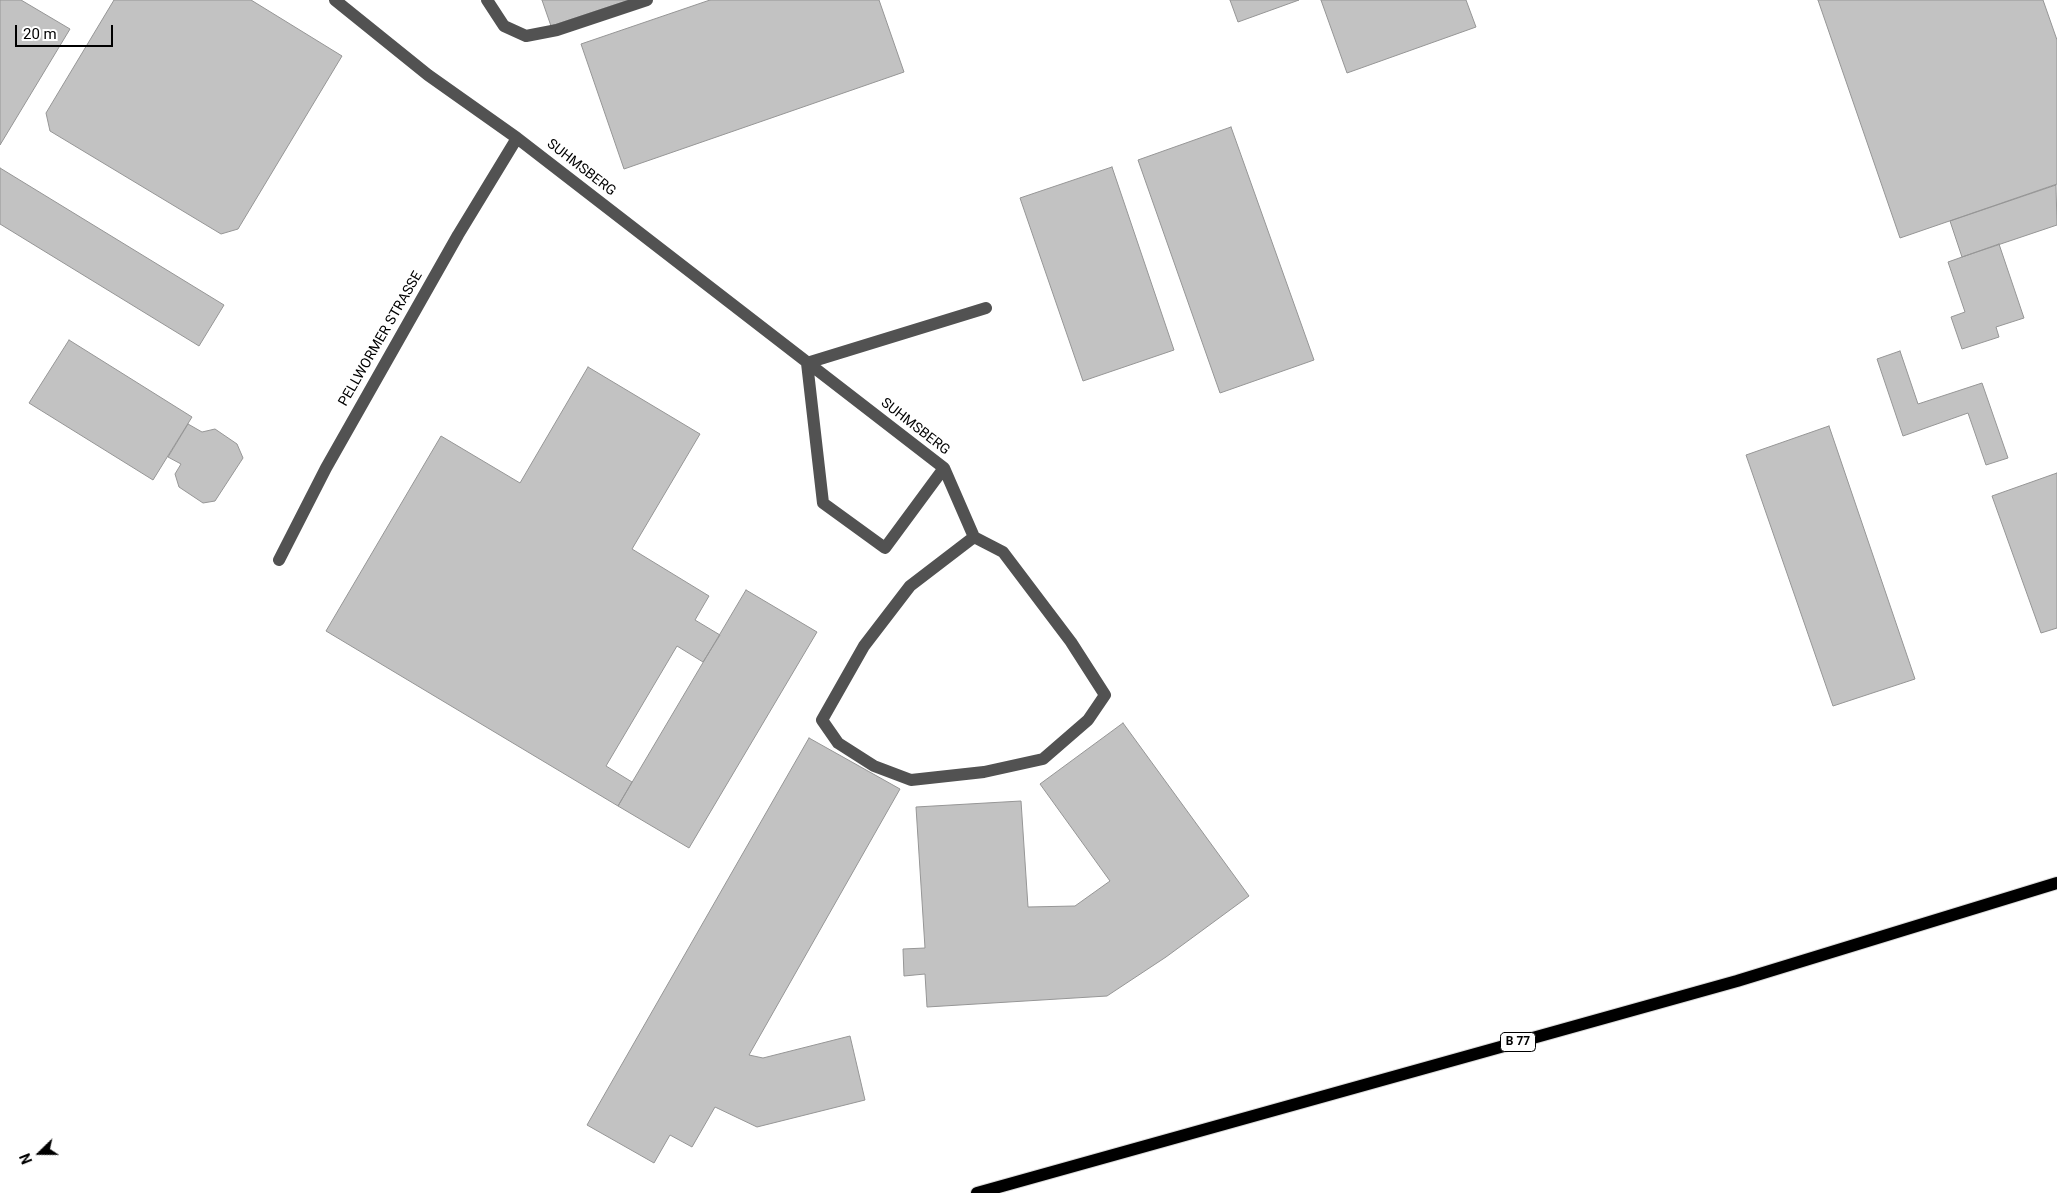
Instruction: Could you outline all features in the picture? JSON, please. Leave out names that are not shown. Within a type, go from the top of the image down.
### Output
[{"type":"main road","name":"B 77","points":[[977,1193],[1737,981],[2057,883]]},
{"type":"street","name":"SUHMSBERG","points":[[335,0],[428,75],[517,138],[944,468],[885,548],[823,503],[807,363]]},
{"type":"street","points":[[488,0],[504,26],[526,36],[557,30],[647,0]]},
{"type":"street","name":"PELLWORMER STRASSE","points":[[279,560],[340,442],[458,235],[517,138]]},
{"type":"street","points":[[807,363],[986,308]]},
{"type":"street","points":[[944,468],[974,537],[1003,552],[1071,642],[1105,695],[1088,720],[1042,759],[984,772],[911,780],[874,766],[838,743],[822,720],[864,646],[910,586],[974,537]]},
{"type":"building","points":[[0,0],[21,0],[70,29],[0,145]]},
{"type":"building","points":[[114,0],[251,0],[342,56],[238,229],[221,234],[50,131],[46,113]]},
{"type":"building","points":[[542,0],[629,0],[551,26]]},
{"type":"building","points":[[710,0],[879,0],[904,72],[624,169],[581,44]]},
{"type":"building","points":[[1230,0],[1299,0],[1238,22]]},
{"type":"building","points":[[1321,0],[1466,0],[1476,27],[1347,73]]},
{"type":"building","points":[[1818,0],[2043,0],[2057,40],[2057,184],[1900,238]]},
{"type":"building","points":[[1231,127],[1314,360],[1220,393],[1138,160]]},
{"type":"building","points":[[1112,167],[1174,350],[1083,381],[1020,198]]},
{"type":"building","points":[[0,168],[224,305],[199,346],[0,224]]},
{"type":"building","points":[[2056,185],[2057,225],[1962,257],[1950,221]]},
{"type":"building","points":[[1999,244],[2024,318],[1996,327],[1999,337],[1962,349],[1951,317],[1965,312],[1948,262]]},
{"type":"building","points":[[69,340],[192,417],[153,480],[29,403]]},
{"type":"building","points":[[1900,351],[1918,404],[1982,383],[2008,458],[1986,465],[1968,413],[1903,436],[1877,359]]},
{"type":"building","points":[[588,367],[700,434],[632,549],[709,596],[695,620],[720,635],[703,662],[677,646],[606,766],[632,782],[618,806],[326,631],[441,436],[520,483]]},
{"type":"building","points":[[188,424],[202,432],[215,429],[237,444],[243,458],[215,501],[203,503],[179,487],[175,474],[181,464],[168,457]]},
{"type":"building","points":[[1829,426],[1915,679],[1833,706],[1746,455]]},
{"type":"building","points":[[2057,473],[2057,628],[2041,633],[1992,496]]},
{"type":"building","points":[[746,590],[817,632],[689,848],[618,806]]},
{"type":"building","points":[[1123,723],[1249,896],[1166,957],[1107,996],[927,1007],[925,974],[904,976],[903,949],[925,948],[916,807],[1021,801],[1028,907],[1075,906],[1110,881],[1040,784]]},
{"type":"building","points":[[809,738],[900,789],[749,1055],[763,1058],[850,1036],[865,1100],[757,1127],[715,1107],[692,1147],[670,1135],[654,1163],[587,1125]]}]
